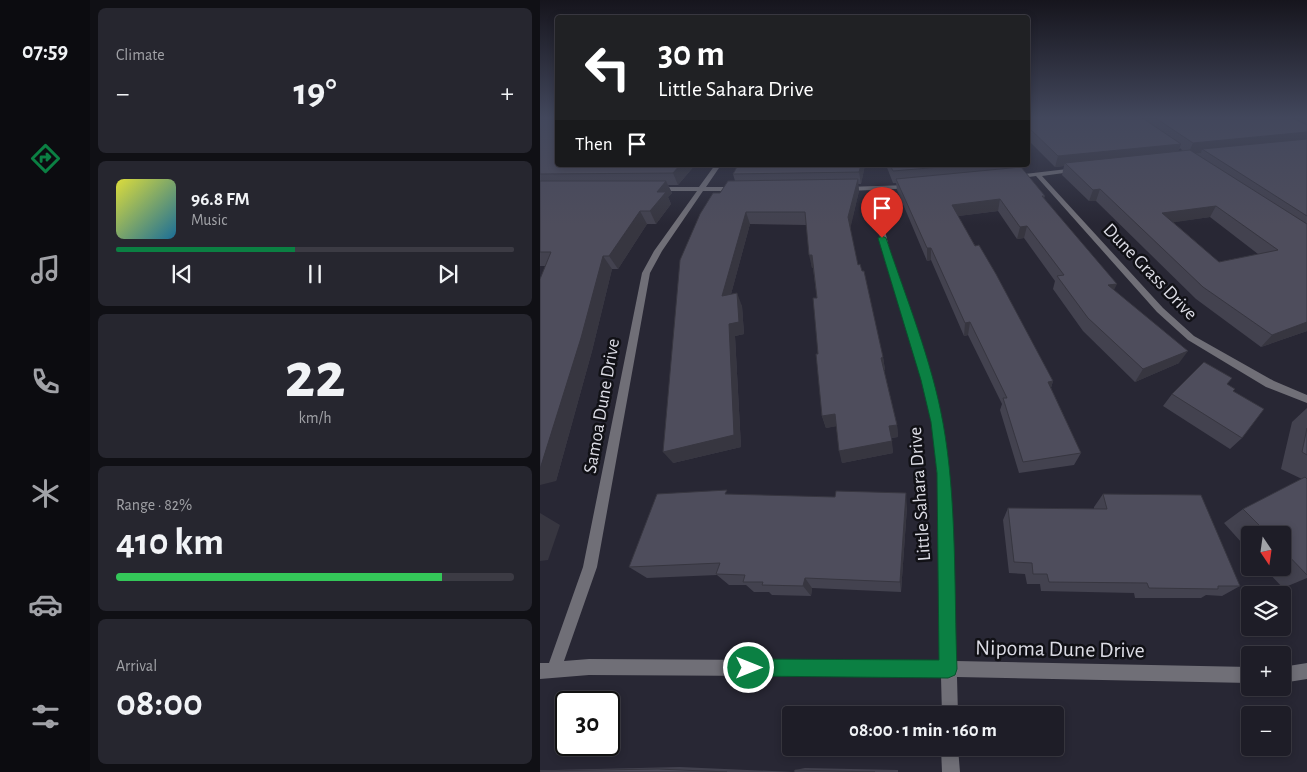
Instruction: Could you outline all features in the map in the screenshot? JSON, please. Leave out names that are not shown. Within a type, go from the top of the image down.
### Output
[{"type":"street","name":"Samoa Dune Drive","points":[[547,670],[590,567],[642,286],[655,256],[717,167]]},
{"type":"street","points":[[1010,177],[1084,169]]},
{"type":"street","name":"Dune Grass Drive","points":[[1037,174],[1160,310],[1191,338],[1270,384],[1307,399]]},
{"type":"street","points":[[836,189],[915,186]]},
{"type":"street","name":"Little Sahara Drive","points":[[875,188],[882,238],[927,380],[938,430],[943,473],[950,706]]},
{"type":"street","points":[[654,189],[748,189]]},
{"type":"street","name":"Nipoma Dune Drive","points":[[547,670],[589,666],[948,669],[1241,675]]},
{"type":"street","points":[[1291,674],[1307,671]]},
{"type":"street","points":[[950,756],[951,772]]},
{"type":"building","points":[[540,153],[555,153],[555,167],[678,167],[673,173],[540,174]]},
{"type":"building","points":[[1055,153],[1088,153],[1058,156]]},
{"type":"building","points":[[1161,153],[1195,153],[1307,224],[1307,322],[1272,335],[1203,287],[1100,189],[1093,190],[1065,163]],"holes":[[[1216,206],[1278,250],[1219,262],[1162,213]]]},
{"type":"building","points":[[1208,153],[1307,153],[1307,216]]},
{"type":"building","points":[[737,167],[860,167],[859,172],[733,174]]},
{"type":"building","points":[[891,167],[941,167],[893,171]]},
{"type":"building","points":[[1021,167],[1045,196],[1042,196],[1117,284],[1108,285],[1188,351],[1143,369],[1088,318],[1057,276],[1064,275],[1027,226],[1020,227],[1000,199],[952,205],[975,246],[979,245],[996,274],[1053,381],[1048,382],[1081,453],[1023,462],[1003,398],[1007,398],[970,322],[965,323],[931,248],[927,248],[896,179]]},
{"type":"building","points":[[858,179],[848,217],[858,265],[860,264],[862,271],[864,271],[883,357],[881,358],[897,425],[889,426],[892,441],[839,451],[835,414],[822,416],[813,298],[817,298],[812,255],[809,255],[805,212],[746,212],[722,296],[737,293],[739,322],[729,324],[734,435],[663,452],[680,260],[700,214],[713,193],[720,193],[728,181]]},
{"type":"building","points":[[540,181],[666,181],[657,192],[666,192],[650,211],[640,211],[609,256],[603,256],[581,338],[540,469],[540,279],[551,252],[540,252]]},
{"type":"building","points":[[1204,362],[1232,378],[1227,384],[1235,389],[1233,391],[1264,409],[1242,438],[1172,394]]},
{"type":"building","points":[[1307,428],[1307,455],[1302,452]]},
{"type":"building","points":[[1305,477],[1307,479],[1307,575],[1291,558],[1291,526],[1260,526],[1243,509]]},
{"type":"building","points":[[727,490],[725,494],[835,497],[836,491],[906,493],[900,582],[805,578],[803,586],[762,585],[763,582],[743,582],[745,575],[716,574],[720,563],[629,567],[657,494]]},
{"type":"building","points":[[1103,494],[1201,495],[1240,586],[1218,586],[1218,589],[1149,588],[1147,583],[1049,582],[1047,574],[1033,574],[1032,563],[1014,562],[1008,508],[1107,509]]},
{"type":"building","points":[[658,769],[727,772],[540,772],[540,771]]},
{"type":"building","points":[[795,770],[875,772],[794,772]]},
{"type":"route","points":[[749,668],[948,669],[941,446],[927,380],[882,238]]}]
